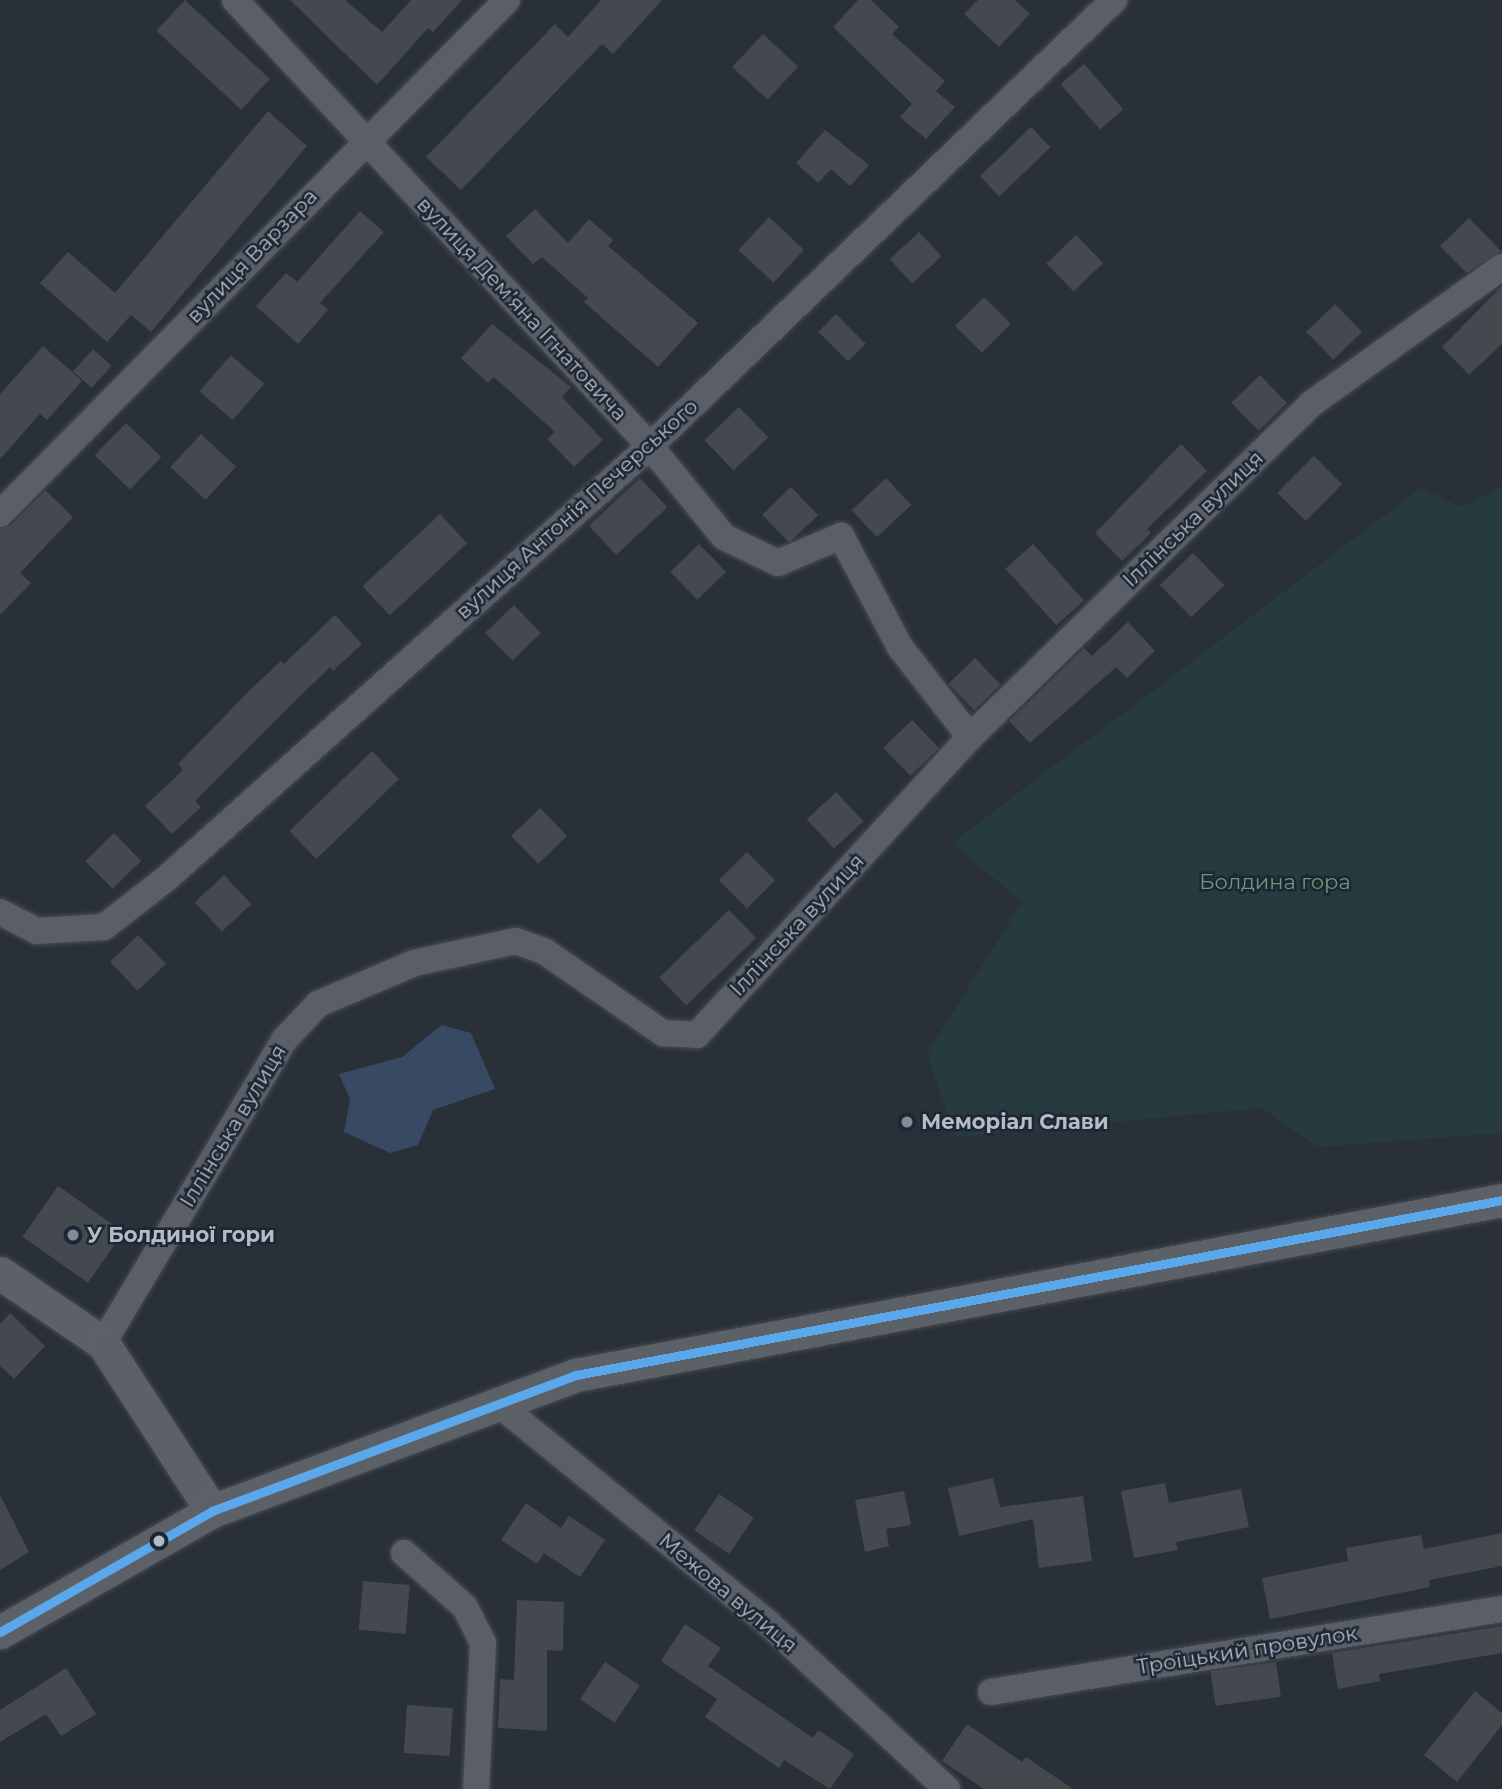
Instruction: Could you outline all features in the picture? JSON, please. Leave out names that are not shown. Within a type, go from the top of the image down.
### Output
[{"type":"main road","points":[[0,1632],[212,1511],[501,1406],[576,1375],[1502,1200]]},
{"type":"main road","points":[[0,1273],[103,1343],[212,1511]]},
{"type":"street","name":"вулиця Демʼяна Ігнатовича","points":[[235,0],[650,446],[724,537],[778,563],[841,536],[900,647],[970,737]]},
{"type":"street","name":"вулиця Варзара","points":[[0,514],[506,0]]},
{"type":"street","name":"вулиця Антонія Печерського","points":[[0,912],[37,931],[104,927],[168,877],[650,446],[1114,0]]},
{"type":"street","name":"Іллінська вулиця","points":[[103,1343],[284,1040],[318,1004],[414,963],[516,941],[544,951],[663,1033],[696,1035],[970,737],[1311,404],[1502,267]]},
{"type":"street","name":"Межова вулиця","points":[[501,1406],[769,1625],[947,1789]]},
{"type":"street","points":[[404,1553],[465,1607],[483,1643],[476,1789]]},
{"type":"street","name":"Троїцький провулок","points":[[991,1692],[1502,1609]]},
{"type":"green space","name":"Болдина гора","points":[[1502,486],[1502,1133],[1317,1147],[1262,1108],[956,1137],[927,1054],[1022,902],[952,843],[1421,488],[1461,507]]},
{"type":"water","points":[[442,1025],[471,1033],[495,1089],[433,1110],[418,1145],[390,1153],[344,1132],[350,1099],[339,1074],[402,1057]]},
{"type":"building","points":[[185,0],[270,79],[241,110],[156,31]]},
{"type":"building","points":[[290,0],[345,0],[382,32],[411,0],[462,0],[433,32],[428,28],[377,85]]},
{"type":"building","points":[[601,0],[662,0],[613,54],[602,44],[461,190],[426,157],[555,24],[568,37]]},
{"type":"building","points":[[858,0],[871,0],[899,27],[892,34],[945,81],[936,91],[955,107],[926,139],[900,117],[912,104],[833,27]]},
{"type":"building","points":[[978,0],[1015,0],[1030,14],[999,47],[964,14]]},
{"type":"building","points":[[763,34],[798,67],[767,100],[732,67]]},
{"type":"building","points":[[1084,64],[1123,109],[1100,130],[1061,84]]},
{"type":"building","points":[[268,111],[307,146],[151,332],[131,315],[107,342],[40,283],[68,252],[115,293]]},
{"type":"building","points":[[1031,127],[1050,147],[999,196],[980,176]]},
{"type":"building","points":[[825,130],[869,165],[850,186],[831,169],[818,183],[796,163]]},
{"type":"building","points":[[535,209],[568,243],[589,219],[613,240],[608,246],[698,323],[658,367],[584,302],[588,298],[542,257],[533,264],[506,236]]},
{"type":"building","points":[[360,211],[384,232],[320,303],[328,310],[298,344],[256,306],[286,273],[297,282]]},
{"type":"building","points":[[769,217],[804,250],[773,283],[738,250]]},
{"type":"building","points":[[1469,218],[1501,251],[1467,273],[1440,246]]},
{"type":"building","points":[[919,232],[942,256],[912,283],[890,259]]},
{"type":"building","points":[[1076,235],[1103,263],[1074,292],[1047,263]]},
{"type":"building","points":[[1502,286],[1502,344],[1469,375],[1442,347]]},
{"type":"building","points":[[984,297],[1011,324],[982,353],[955,326]]},
{"type":"building","points":[[1335,304],[1362,332],[1333,360],[1306,332]]},
{"type":"building","points":[[836,314],[866,344],[848,361],[818,332]]},
{"type":"building","points":[[492,324],[571,387],[562,397],[603,440],[574,467],[547,439],[555,432],[494,377],[488,383],[461,358]]},
{"type":"building","points":[[43,346],[82,381],[47,420],[40,414],[0,459],[0,394]]},
{"type":"building","points":[[93,349],[112,366],[92,388],[73,371]]},
{"type":"building","points":[[231,355],[264,384],[233,420],[200,391]]},
{"type":"building","points":[[1260,375],[1287,403],[1258,431],[1231,403]]},
{"type":"building","points":[[739,407],[768,437],[734,471],[704,440]]},
{"type":"building","points":[[126,423],[161,457],[130,489],[95,455]]},
{"type":"building","points":[[201,434],[236,467],[205,500],[170,467]]},
{"type":"building","points":[[1181,444],[1207,471],[1147,529],[1151,533],[1122,561],[1095,533]]},
{"type":"building","points":[[1314,456],[1342,484],[1306,521],[1277,493]]},
{"type":"building","points":[[640,478],[667,507],[616,555],[589,526]]},
{"type":"building","points":[[886,478],[911,505],[877,537],[852,510]]},
{"type":"building","points":[[791,487],[818,515],[789,543],[762,515]]},
{"type":"building","points":[[45,490],[73,517],[20,573],[31,583],[0,615],[0,529],[11,525]]},
{"type":"building","points":[[440,514],[467,543],[390,616],[362,586]]},
{"type":"building","points":[[699,544],[726,572],[697,600],[670,572]]},
{"type":"building","points":[[1033,544],[1084,600],[1056,625],[1006,569]]},
{"type":"building","points":[[1193,553],[1224,585],[1191,617],[1160,585]]},
{"type":"building","points":[[514,605],[541,633],[512,661],[485,633]]},
{"type":"building","points":[[335,615],[362,644],[333,671],[330,667],[195,801],[201,807],[172,834],[145,806],[183,770],[178,764],[252,688],[281,661],[284,664]]},
{"type":"building","points":[[1128,622],[1155,651],[1127,678],[1116,667],[1030,743],[1009,721],[1084,648],[1092,656]]},
{"type":"building","points":[[975,658],[1001,685],[974,710],[948,684]]},
{"type":"building","points":[[912,720],[939,748],[910,776],[883,748]]},
{"type":"building","points":[[372,751],[399,779],[316,859],[289,831]]},
{"type":"building","points":[[836,792],[863,821],[834,849],[807,819]]},
{"type":"building","points":[[540,808],[567,836],[538,864],[511,836]]},
{"type":"building","points":[[114,833],[141,861],[112,889],[85,861]]},
{"type":"building","points":[[747,852],[775,880],[747,909],[719,880]]},
{"type":"building","points":[[224,875],[251,904],[222,932],[195,902]]},
{"type":"building","points":[[729,910],[756,938],[686,1005],[659,977]]},
{"type":"building","points":[[138,935],[166,964],[138,991],[110,962]]},
{"type":"building","name":"У Болдиної гори","points":[[58,1186],[124,1232],[88,1283],[22,1237]]},
{"type":"building","points":[[10,1313],[45,1346],[14,1379],[0,1366],[0,1324]]},
{"type":"building","points":[[993,1478],[1000,1507],[1083,1496],[1092,1561],[1039,1568],[1033,1519],[959,1536],[948,1488]]},
{"type":"building","points":[[1165,1483],[1169,1503],[1241,1489],[1249,1527],[1176,1542],[1178,1550],[1134,1558],[1121,1491]]},
{"type":"building","points":[[904,1491],[911,1525],[886,1529],[889,1546],[865,1552],[855,1500]]},
{"type":"building","points":[[719,1494],[754,1517],[729,1554],[694,1530]]},
{"type":"building","points":[[0,1495],[29,1552],[0,1570]]},
{"type":"building","points":[[526,1503],[561,1528],[569,1516],[605,1540],[580,1577],[544,1553],[537,1564],[501,1540]]},
{"type":"building","points":[[1502,1533],[1502,1566],[1429,1580],[1430,1587],[1270,1619],[1262,1578],[1348,1561],[1346,1548],[1421,1535],[1424,1549]]},
{"type":"building","points":[[363,1581],[410,1585],[406,1634],[359,1630]]},
{"type":"building","points":[[517,1600],[564,1602],[563,1651],[547,1650],[547,1731],[498,1728],[500,1679],[514,1680]]},
{"type":"building","points":[[685,1624],[721,1648],[708,1666],[813,1738],[818,1730],[854,1754],[830,1789],[784,1760],[779,1768],[705,1717],[717,1699],[661,1661]]},
{"type":"building","points":[[1502,1626],[1502,1653],[1379,1674],[1380,1681],[1338,1689],[1332,1653]]},
{"type":"building","points":[[605,1662],[640,1685],[615,1723],[580,1699]]},
{"type":"building","points":[[1276,1662],[1281,1697],[1216,1706],[1211,1671]]},
{"type":"building","points":[[66,1668],[96,1714],[61,1736],[46,1714],[0,1742],[0,1710]]},
{"type":"building","points":[[1475,1691],[1502,1713],[1502,1725],[1457,1782],[1424,1755]]},
{"type":"building","points":[[407,1705],[453,1708],[450,1756],[404,1753]]},
{"type":"building","points":[[967,1724],[1022,1762],[1026,1757],[1073,1789],[984,1789],[942,1761]]},
{"type":"transit line","points":[[0,1632],[212,1511],[576,1375],[1502,1200]]},
{"type":"place","name":"Меморіал Слави","points":[[907,1122]]},
{"type":"place","name":"У Болдиної гори","points":[[73,1235]]}]
